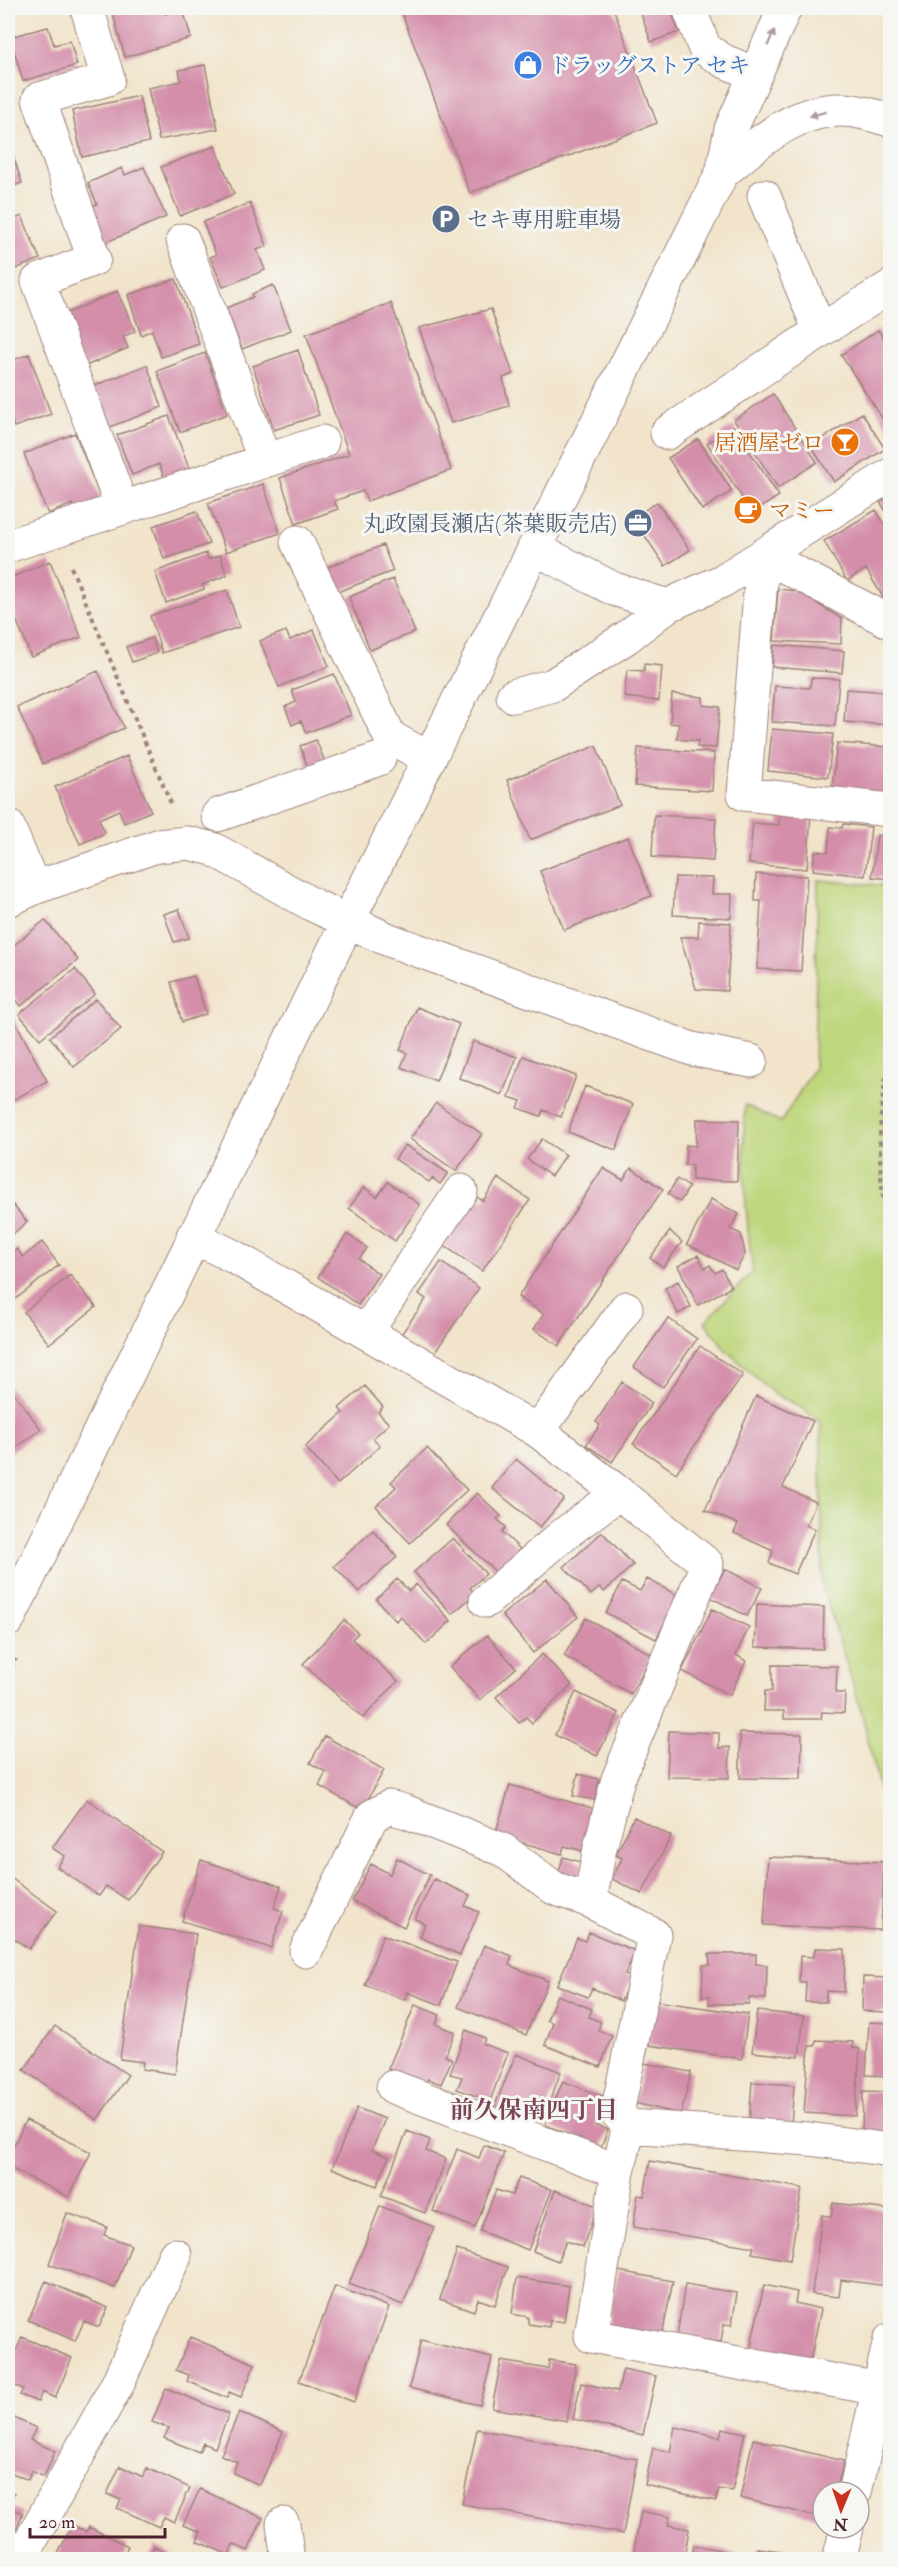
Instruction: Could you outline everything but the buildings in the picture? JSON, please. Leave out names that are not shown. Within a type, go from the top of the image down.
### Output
[{"type":"street","points":[[87,8],[108,79],[39,99],[94,259],[38,281],[122,508]]},
{"type":"street","points":[[689,8],[705,49],[724,61],[755,74]]},
{"type":"street","points":[[8,1620],[19,1570],[193,1236],[428,758],[722,173],[731,129],[785,8]]},
{"type":"street","points":[[722,173],[780,127],[824,111],[853,111],[891,120]]},
{"type":"street","points":[[764,196],[819,331]]},
{"type":"street","points":[[183,240],[265,461]]},
{"type":"street","points":[[667,433],[819,331],[891,287]]},
{"type":"street","points":[[8,546],[322,442]]},
{"type":"street","points":[[513,696],[553,685],[627,637],[667,606],[722,581],[891,475]]},
{"type":"street","points":[[297,542],[390,737],[428,758]]},
{"type":"street","points":[[534,548],[614,589],[667,606]]},
{"type":"street","points":[[763,555],[891,622]]},
{"type":"street","points":[[763,555],[744,794],[891,810]]},
{"type":"street","points":[[218,814],[379,759]]},
{"type":"street","points":[[8,826],[21,894],[157,846],[188,843],[213,849],[313,905],[389,940],[692,1049],[752,1061]]},
{"type":"street","points":[[366,1332],[461,1191]]},
{"type":"street","points":[[193,1236],[538,1431],[707,1564],[618,1779],[600,1848],[590,1901]]},
{"type":"street","points":[[538,1431],[626,1308]]},
{"type":"street","points":[[486,1602],[563,1535],[619,1493]]},
{"type":"street","points":[[306,1951],[372,1816],[389,1807],[407,1812],[503,1850],[554,1888],[590,1901],[654,1935],[617,2113],[629,2126],[809,2139],[891,2150]]},
{"type":"street","points":[[393,2087],[618,2171]]},
{"type":"street","points":[[629,2126],[618,2171],[591,2336],[880,2389]]},
{"type":"street","points":[[20,2559],[117,2385],[175,2255]]},
{"type":"street","points":[[858,2480],[891,2340]]},
{"type":"street","points":[[283,2524],[288,2559]]},
{"type":"street","points":[[839,2559],[844,2540]]},
{"type":"path","points":[[67,556],[188,843]]},
{"type":"path","points":[[891,1060],[883,1087],[880,1144],[891,1238]]},
{"type":"green space","points":[[818,880],[890,886],[890,1834],[862,1713],[822,1585],[821,1423],[799,1406],[774,1394],[727,1351],[705,1322],[753,1271],[745,1188],[745,1105],[781,1122],[814,1068]]},
{"type":"place","name":"ドラッグストア セキ","points":[[528,65]]},
{"type":"place","name":"セキ専用駐車場","points":[[446,219]]},
{"type":"place","name":"居酒屋ゼロ","points":[[845,442]]},
{"type":"place","name":"マミー","points":[[748,510]]},
{"type":"place","name":"丸政園長瀬店(茶葉販売店)","points":[[638,523]]},
{"type":"district","name":"前久保南四丁目","points":[[534,2110]]}]
